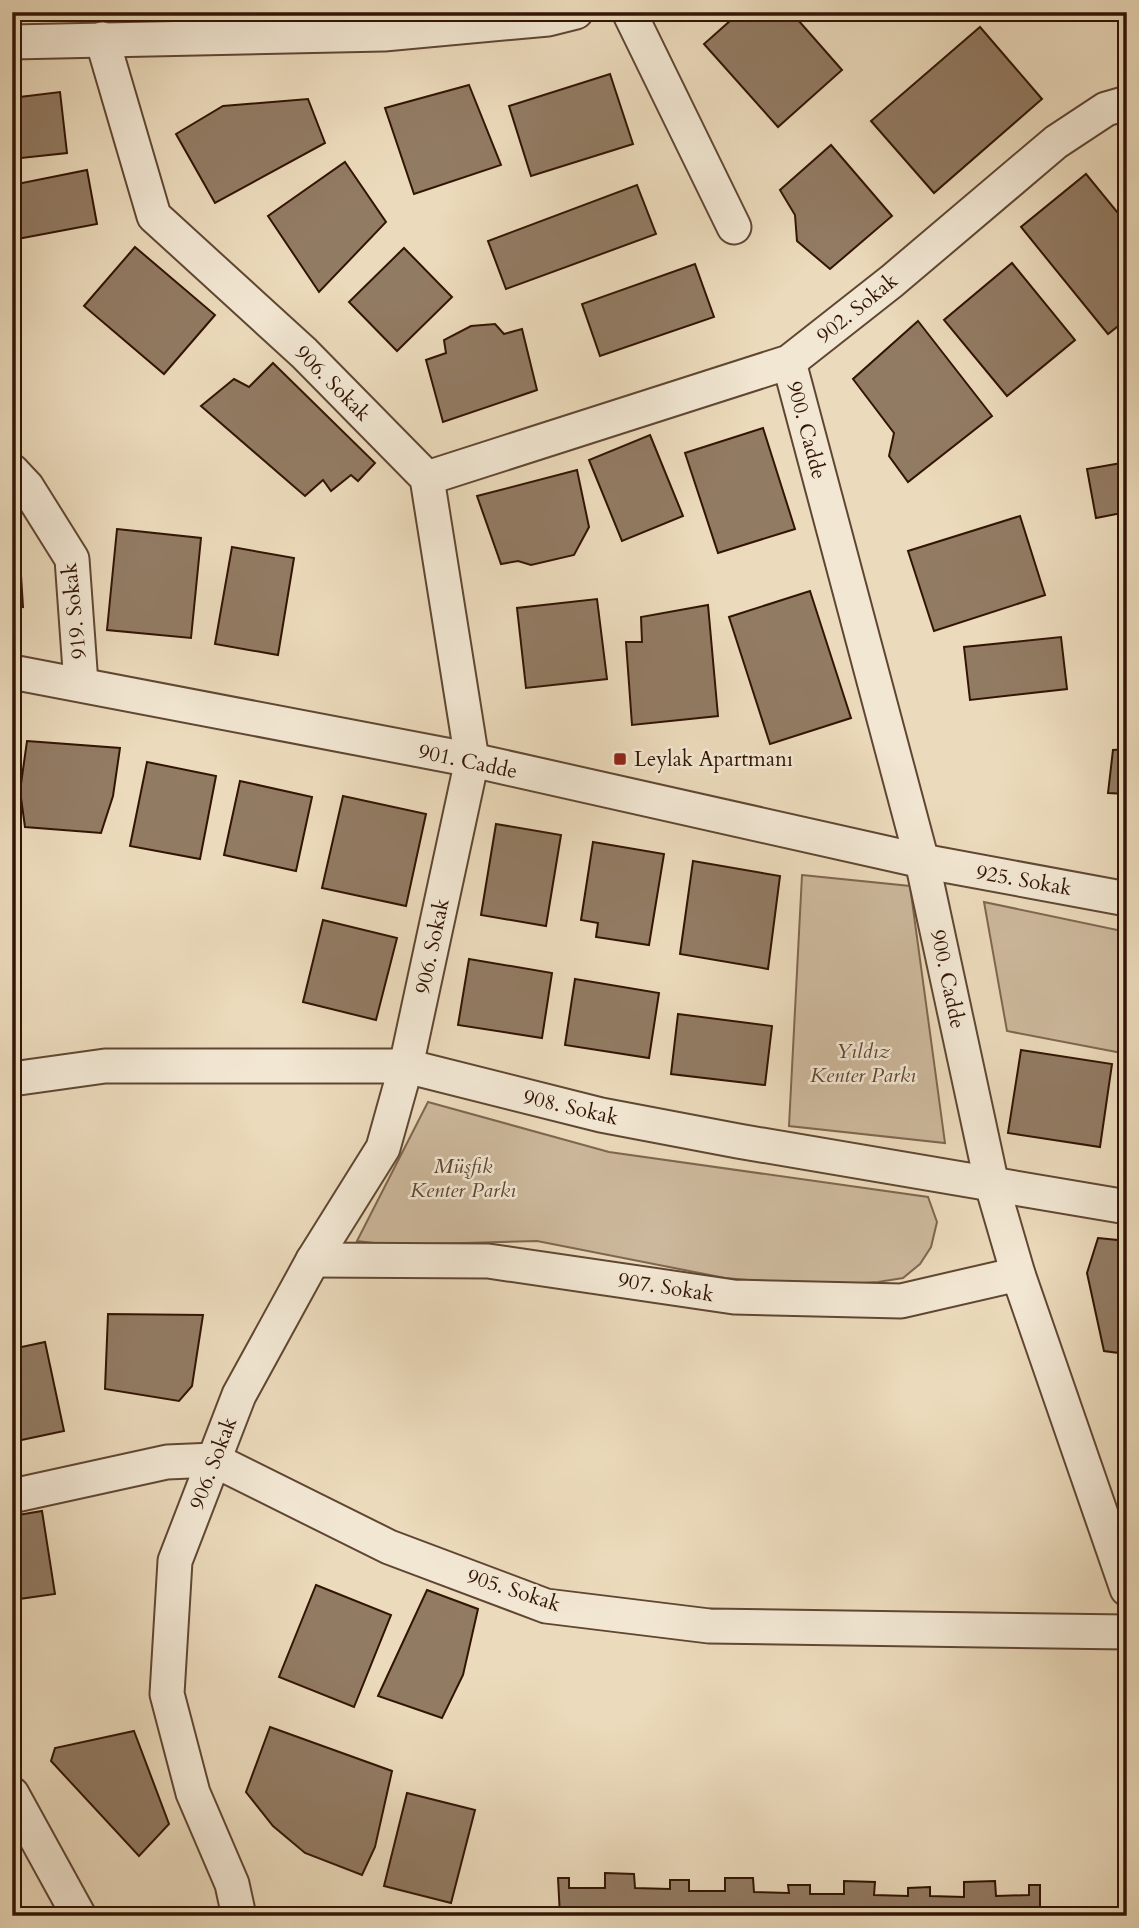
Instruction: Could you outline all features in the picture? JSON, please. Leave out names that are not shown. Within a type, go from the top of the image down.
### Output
[{"type":"street","points":[[12,42],[384,34],[548,19],[576,12]]},
{"type":"street","points":[[629,12],[734,227]]},
{"type":"street","name":"906. Sokak","points":[[102,39],[153,216],[304,353],[427,478],[472,761],[406,1066],[383,1148],[313,1260],[239,1395],[174,1561],[167,1694],[193,1793],[232,1884],[239,1916]]},
{"type":"street","name":"902. Sokak","points":[[427,478],[789,362],[892,281],[1056,142],[1106,109],[1127,103]]},
{"type":"street","name":"900. Cadde","points":[[789,362],[922,861],[992,1185],[1018,1274],[1127,1589]]},
{"type":"street","name":"919. Sokak","points":[[12,471],[27,487],[72,559],[81,684]]},
{"type":"street","name":"901. Cadde","points":[[12,672],[472,761],[922,861]]},
{"type":"street","name":"925. Sokak","points":[[922,861],[1127,899]]},
{"type":"street","name":"908. Sokak","points":[[12,1079],[105,1066],[406,1066],[601,1115],[738,1142],[1127,1207]]},
{"type":"street","name":"907. Sokak","points":[[313,1260],[488,1262],[734,1297],[873,1301],[901,1301],[1018,1274]]},
{"type":"street","name":"905. Sokak","points":[[12,1496],[167,1462],[214,1460],[389,1547],[546,1605],[709,1626],[1127,1632]]},
{"type":"street","points":[[12,1794],[79,1916]]},
{"type":"green space","name":"Yıldız Kenter Parkı","points":[[802,875],[910,886],[945,1143],[789,1126]]},
{"type":"green space","points":[[984,902],[1127,932],[1127,1054],[1007,1031]]},
{"type":"green space","name":"Müşfik Kenter Parkı","points":[[428,1102],[609,1152],[928,1197],[937,1222],[931,1247],[920,1264],[903,1278],[813,1286],[725,1278],[537,1241],[391,1245],[357,1241]]},
{"type":"building","points":[[740,12],[791,12],[842,70],[778,127],[704,44]]},
{"type":"building","points":[[980,27],[1042,99],[934,193],[871,121]]},
{"type":"building","points":[[610,74],[633,144],[531,176],[509,106]]},
{"type":"building","points":[[469,85],[501,165],[414,194],[385,108]]},
{"type":"building","points":[[60,92],[67,153],[12,159],[12,98]]},
{"type":"building","points":[[308,99],[325,143],[215,203],[176,134],[223,106]]},
{"type":"building","points":[[831,145],[892,216],[830,269],[797,241],[795,215],[780,190]]},
{"type":"building","points":[[345,162],[386,222],[319,292],[268,216]]},
{"type":"building","points":[[87,170],[97,224],[12,240],[12,185]]},
{"type":"building","points":[[1086,174],[1127,224],[1127,319],[1108,334],[1021,227]]},
{"type":"building","points":[[637,185],[656,234],[506,289],[488,241]]},
{"type":"building","points":[[135,247],[215,315],[164,374],[84,306]]},
{"type":"building","points":[[404,248],[452,297],[397,351],[349,302]]},
{"type":"building","points":[[1012,263],[1075,340],[1007,396],[944,320]]},
{"type":"building","points":[[695,264],[714,317],[600,356],[582,304]]},
{"type":"building","points":[[918,321],[992,416],[908,482],[889,456],[894,433],[853,379]]},
{"type":"building","points":[[495,324],[504,334],[522,329],[537,390],[443,422],[426,360],[446,353],[444,340],[471,326]]},
{"type":"building","points":[[273,363],[375,463],[358,481],[351,475],[331,491],[323,480],[305,496],[201,406],[234,379],[249,387]]},
{"type":"building","points":[[763,428],[795,529],[718,553],[685,453]]},
{"type":"building","points":[[650,435],[683,516],[622,541],[589,460]]},
{"type":"building","points":[[1127,462],[1127,512],[1096,518],[1087,469]]},
{"type":"building","points":[[577,470],[589,527],[574,555],[531,565],[518,561],[501,564],[477,496]]},
{"type":"building","points":[[1020,516],[1045,595],[934,631],[908,551]]},
{"type":"building","points":[[117,529],[201,538],[191,638],[107,630]]},
{"type":"building","points":[[12,537],[19,544],[23,607],[12,605]]},
{"type":"building","points":[[232,547],[294,558],[278,655],[215,644]]},
{"type":"building","points":[[810,591],[851,718],[770,744],[729,617]]},
{"type":"building","points":[[597,599],[607,679],[526,688],[517,608]]},
{"type":"building","points":[[708,605],[718,716],[632,725],[626,642],[642,642],[641,617]]},
{"type":"building","points":[[1061,637],[1067,689],[970,700],[964,647]]},
{"type":"building","points":[[27,741],[120,748],[113,796],[101,833],[25,827],[20,791]]},
{"type":"building","points":[[1127,749],[1127,794],[1108,793],[1113,750]]},
{"type":"building","points":[[147,762],[216,776],[200,859],[130,846]]},
{"type":"building","points":[[240,781],[312,797],[296,871],[224,855]]},
{"type":"building","points":[[343,796],[426,814],[406,906],[322,888]]},
{"type":"building","points":[[496,824],[561,835],[546,926],[481,915]]},
{"type":"building","points":[[593,842],[664,854],[649,945],[596,937],[598,923],[581,920]]},
{"type":"building","points":[[693,861],[780,876],[768,969],[680,954]]},
{"type":"building","points":[[323,920],[397,938],[376,1020],[303,1002]]},
{"type":"building","points":[[469,959],[552,973],[542,1038],[458,1025]]},
{"type":"building","points":[[575,979],[659,993],[649,1058],[565,1045]]},
{"type":"building","points":[[678,1014],[772,1026],[765,1085],[671,1074]]},
{"type":"building","points":[[1021,1050],[1112,1064],[1100,1147],[1008,1133]]},
{"type":"building","points":[[1098,1238],[1127,1241],[1127,1354],[1104,1351],[1087,1273]]},
{"type":"building","points":[[108,1314],[203,1315],[192,1386],[179,1401],[105,1389]]},
{"type":"building","points":[[45,1342],[64,1431],[12,1442],[12,1349]]},
{"type":"building","points":[[42,1511],[55,1594],[12,1600],[12,1516]]},
{"type":"building","points":[[316,1585],[391,1615],[354,1707],[279,1677]]},
{"type":"building","points":[[427,1590],[478,1609],[463,1675],[442,1718],[378,1696]]},
{"type":"building","points":[[270,1727],[392,1771],[375,1847],[362,1875],[305,1853],[273,1826],[246,1792]]},
{"type":"building","points":[[134,1731],[169,1824],[139,1856],[51,1761],[55,1748]]},
{"type":"building","points":[[407,1793],[475,1810],[451,1903],[384,1886]]},
{"type":"building","points":[[605,1873],[634,1874],[635,1888],[670,1889],[670,1880],[689,1880],[689,1891],[725,1891],[725,1878],[753,1878],[754,1892],[789,1893],[788,1885],[810,1885],[810,1894],[844,1894],[844,1881],[875,1882],[874,1895],[908,1896],[908,1888],[930,1887],[930,1896],[964,1897],[964,1882],[995,1881],[996,1896],[1029,1895],[1029,1885],[1040,1885],[1040,1916],[560,1916],[558,1878],[569,1878],[569,1888],[605,1888]]},
{"type":"place","name":"Leylak Apartmanı","points":[[620,759]]}]
